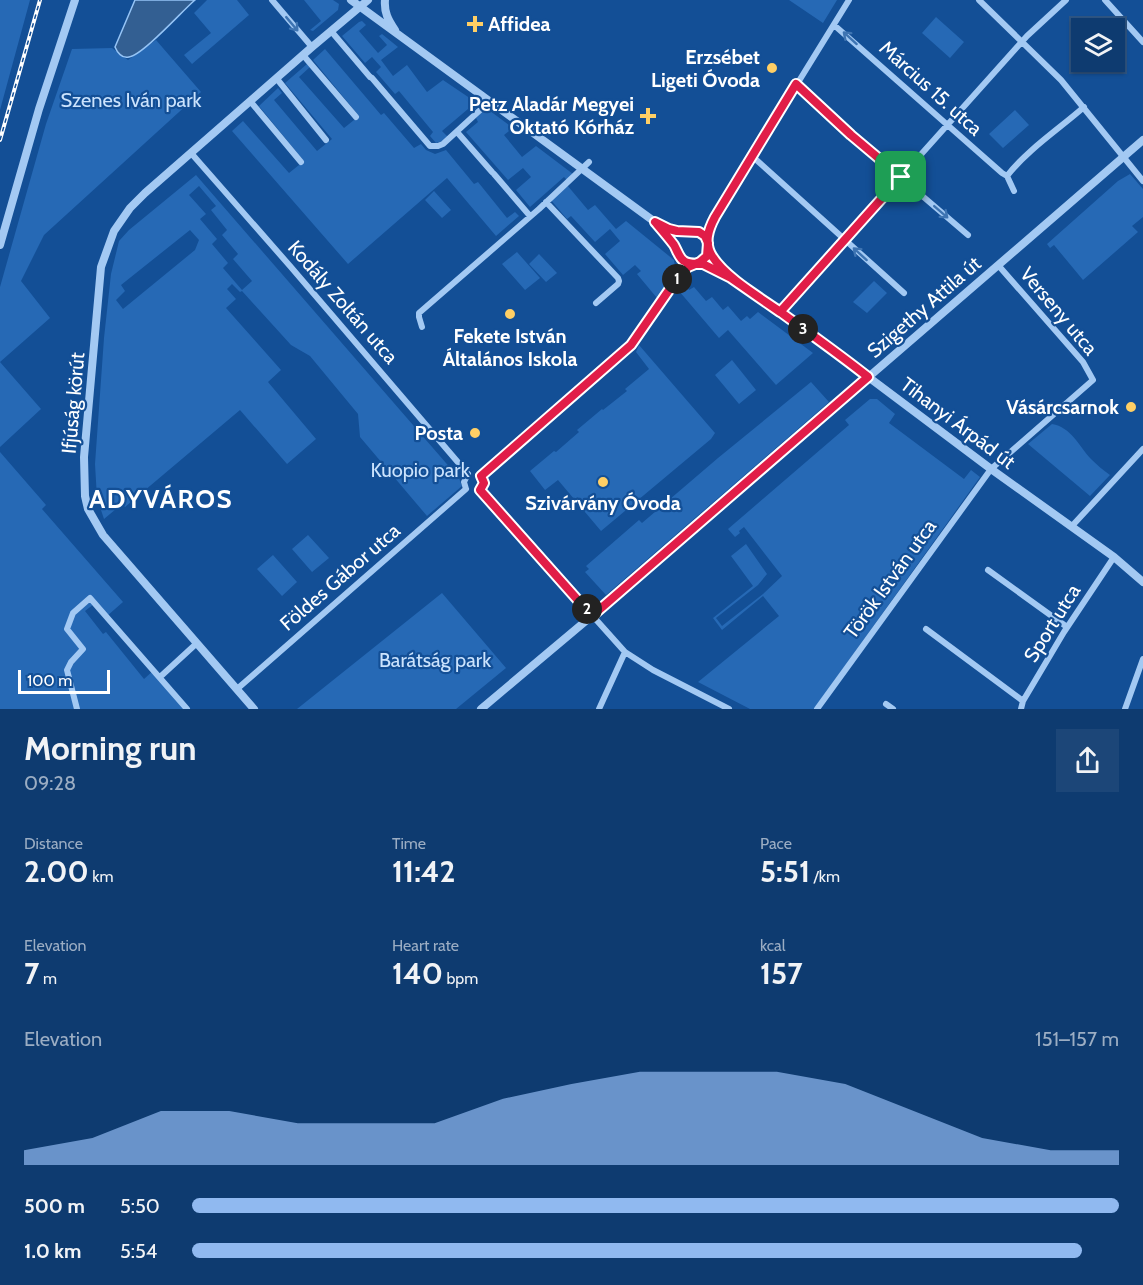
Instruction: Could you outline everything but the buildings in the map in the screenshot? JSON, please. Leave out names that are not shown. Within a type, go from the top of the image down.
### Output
[{"type":"street","points":[[0,245],[39,109],[75,0]]},
{"type":"street","points":[[272,0],[312,47]]},
{"type":"street","name":"Tihanyi Árpád út","points":[[351,0],[490,101],[586,165],[655,222],[686,263],[703,264],[731,278],[1140,578]]},
{"type":"street","name":"Ifjúság körút","points":[[254,709],[103,535],[88,509],[84,486],[84,457],[101,267],[114,231],[130,208],[151,187],[369,0]]},
{"type":"street","name":"Tihanyi Árpád út","points":[[385,0],[389,22],[401,37]]},
{"type":"street","points":[[481,476],[631,345],[676,280],[707,256],[710,227],[849,0]]},
{"type":"street","points":[[979,0],[1061,80],[1143,181]]},
{"type":"street","points":[[780,312],[1023,42],[1066,0]]},
{"type":"street","points":[[1105,0],[1143,42]]},
{"type":"street","name":"Március 15. utca","points":[[834,25],[1007,176],[1014,191]]},
{"type":"street","points":[[331,31],[430,146],[443,144],[490,101]]},
{"type":"street","points":[[303,55],[356,117]]},
{"type":"street","points":[[277,79],[326,140]]},
{"type":"street","points":[[796,84],[851,135],[968,235]]},
{"type":"street","points":[[250,101],[301,162]]},
{"type":"street","points":[[1007,176],[1084,107]]},
{"type":"street","points":[[457,132],[530,216]]},
{"type":"street","name":"Szigethy Attila út","points":[[481,709],[592,616],[1143,140]]},
{"type":"street","name":"Kodály Zoltán utca","points":[[191,153],[468,474]]},
{"type":"street","points":[[752,156],[904,293]]},
{"type":"street","points":[[422,327],[419,313],[586,165]]},
{"type":"street","points":[[546,202],[618,278],[618,284],[596,303]]},
{"type":"street","points":[[699,232],[718,213]]},
{"type":"street","name":"Tihanyi Árpád út","points":[[655,222],[669,229],[699,232],[705,236],[711,255],[731,278]]},
{"type":"street","points":[[676,280],[681,263],[678,241],[689,232]]},
{"type":"street","name":"Verseny utca","points":[[998,265],[1083,362],[1094,380]]},
{"type":"street","name":"Török István utca","points":[[817,709],[991,469],[1094,380]]},
{"type":"street","points":[[1072,526],[1143,449]]},
{"type":"street","points":[[473,491],[484,483],[477,473],[468,474],[464,482],[625,652],[729,709]]},
{"type":"street","name":"Földes Gábor utca","points":[[237,689],[473,491]]},
{"type":"street","name":"Sport utca","points":[[1021,709],[1023,701],[1067,627],[1114,557]]},
{"type":"street","points":[[988,570],[1067,627]]},
{"type":"street","points":[[77,709],[67,670],[83,649],[67,628],[73,613],[90,598],[187,709]]},
{"type":"street","points":[[926,629],[1023,701]]},
{"type":"street","points":[[160,677],[197,643]]},
{"type":"street","points":[[599,709],[625,652]]},
{"type":"street","points":[[1125,709],[1143,659]]},
{"type":"street","points":[[886,704],[893,709]]},
{"type":"green space","points":[[0,0],[30,0],[0,110]]},
{"type":"green space","points":[[207,0],[237,0],[249,15],[192,64],[184,55],[211,33],[194,13]]},
{"type":"green space","points":[[304,0],[333,0],[339,4],[338,10],[313,31],[310,30],[321,21]]},
{"type":"green space","points":[[789,0],[837,0],[823,23]]},
{"type":"green space","points":[[936,17],[964,42],[950,58],[922,33]]},
{"type":"green space","points":[[362,21],[366,25],[359,31],[378,53],[387,45],[379,36],[382,34],[398,47],[381,60],[393,76],[407,65],[427,92],[443,80],[480,105],[471,113],[468,109],[442,131],[448,137],[436,143],[430,136],[433,132],[399,91],[395,94],[376,72],[381,67],[372,57],[365,63],[342,36]]},
{"type":"green space","name":"Szenes Iván park","points":[[156,40],[201,92],[44,235],[21,281],[50,318],[0,362],[0,287],[46,124],[72,49],[112,48],[128,60]]},
{"type":"green space","points":[[325,49],[381,115],[384,113],[414,148],[421,144],[426,150],[435,154],[446,150],[474,184],[478,182],[507,218],[515,212],[519,216],[496,236],[447,178],[348,264],[232,131],[243,121],[289,173],[304,161],[259,106],[278,88],[282,93],[274,100],[317,151],[332,139],[285,83],[307,64],[310,67],[299,77],[344,128],[359,116],[313,60]]},
{"type":"green space","points":[[486,108],[513,128],[504,135],[522,157],[536,146],[573,174],[567,180],[564,177],[530,207],[516,190],[531,177],[523,168],[508,180],[466,132],[478,122],[476,118]]},
{"type":"green space","points":[[1015,110],[1029,125],[1003,148],[989,134]]},
{"type":"green space","points":[[1130,174],[1143,189],[1143,217],[1132,226],[1138,232],[1083,280],[1054,245],[1050,248],[1047,244],[1118,181]]},
{"type":"green space","name":"Kuopio park","points":[[196,175],[459,478],[462,486],[427,516],[360,437],[358,414],[310,356],[291,345],[242,291],[240,292],[232,284],[227,289],[236,299],[226,308],[281,370],[268,382],[316,439],[287,464],[240,410],[125,507],[122,504],[104,519],[97,498],[95,464],[104,338],[111,274],[119,241],[129,230]],"holes":[[[199,186],[216,206],[211,210],[227,230],[222,235],[238,254],[233,259],[252,281],[242,290],[223,268],[228,263],[212,244],[217,239],[200,219],[206,214],[189,195]],[[190,230],[199,240],[195,250],[123,309],[116,300],[125,291],[121,285]]]},
{"type":"green space","points":[[567,185],[588,210],[595,205],[616,229],[626,221],[674,260],[673,276],[657,298],[637,274],[641,271],[635,265],[623,275],[605,254],[620,241],[610,229],[595,242],[571,216],[567,219],[550,199]]},
{"type":"green space","points":[[434,191],[451,210],[442,218],[425,200]]},
{"type":"green space","points":[[517,252],[540,278],[525,290],[502,264]]},
{"type":"green space","points":[[539,254],[557,273],[546,282],[529,264]]},
{"type":"green space","points":[[682,281],[689,290],[694,287],[706,301],[712,297],[723,310],[728,306],[741,321],[747,316],[750,319],[758,312],[813,353],[776,385],[728,330],[719,338],[679,291]]},
{"type":"green space","points":[[874,281],[887,293],[867,313],[853,302]]},
{"type":"green space","points":[[639,345],[715,433],[711,439],[601,531],[558,480],[545,490],[530,471],[554,451],[556,452],[579,432],[577,430],[627,391],[625,389],[649,369],[636,352]]},
{"type":"green space","points":[[732,360],[756,390],[739,404],[715,375]]},
{"type":"green space","points":[[0,362],[41,409],[0,447]]},
{"type":"green space","points":[[811,382],[829,402],[606,595],[585,572],[589,569],[586,566],[639,520],[642,523]]},
{"type":"green space","points":[[870,399],[877,399],[895,414],[889,423],[964,479],[971,470],[980,477],[814,709],[750,709],[698,682],[779,616],[763,596],[722,630],[713,618],[753,586],[731,556],[746,544],[767,574],[758,585],[716,618],[722,626],[782,576],[744,527],[735,537],[728,529],[849,425],[845,420]]},
{"type":"green space","points":[[1052,424],[1070,433],[1091,459],[1110,475],[1090,496],[1028,444]]},
{"type":"green space","points":[[0,452],[46,505],[42,509],[123,602],[107,616],[94,604],[85,611],[103,634],[106,632],[144,679],[154,670],[187,709],[0,709]]},
{"type":"green space","points":[[308,535],[329,558],[312,572],[292,549]]},
{"type":"green space","points":[[273,555],[297,582],[282,596],[257,569]]},
{"type":"green space","name":"Barátság park","points":[[442,593],[506,668],[456,709],[297,709]]},
{"type":"shaded area","points":[[135,0],[195,0],[143,49],[129,57],[124,57],[115,47]]},
{"type":"railway","points":[[0,140],[40,0]]},
{"type":"place","name":"Affidea","points":[[475,24]]},
{"type":"place","name":"Erzsébet Ligeti Óvoda","points":[[772,68]]},
{"type":"place","name":"Petz Aladár Megyei Oktató Kórház","points":[[648,116]]},
{"type":"place","name":"Fekete István Általános Iskola","points":[[510,314]]},
{"type":"place","name":"Vásárcsarnok","points":[[1131,407]]},
{"type":"place","name":"Posta","points":[[475,433]]},
{"type":"place","name":"Szivárvány Óvoda","points":[[603,482]]},
{"type":"district","name":"ADYVÁROS","points":[[161,499]]},
{"type":"route","points":[[901,177],[780,312],[731,278],[703,264],[700,263],[698,264],[694,264],[690,264],[686,263],[655,222],[677,231],[702,233],[708,243],[707,256],[700,262],[694,264],[688,267],[676,280],[631,345],[481,476],[484,483],[480,490],[592,616],[868,377],[731,278],[711,255],[708,243],[707,239],[715,217],[796,84],[901,177]]}]
